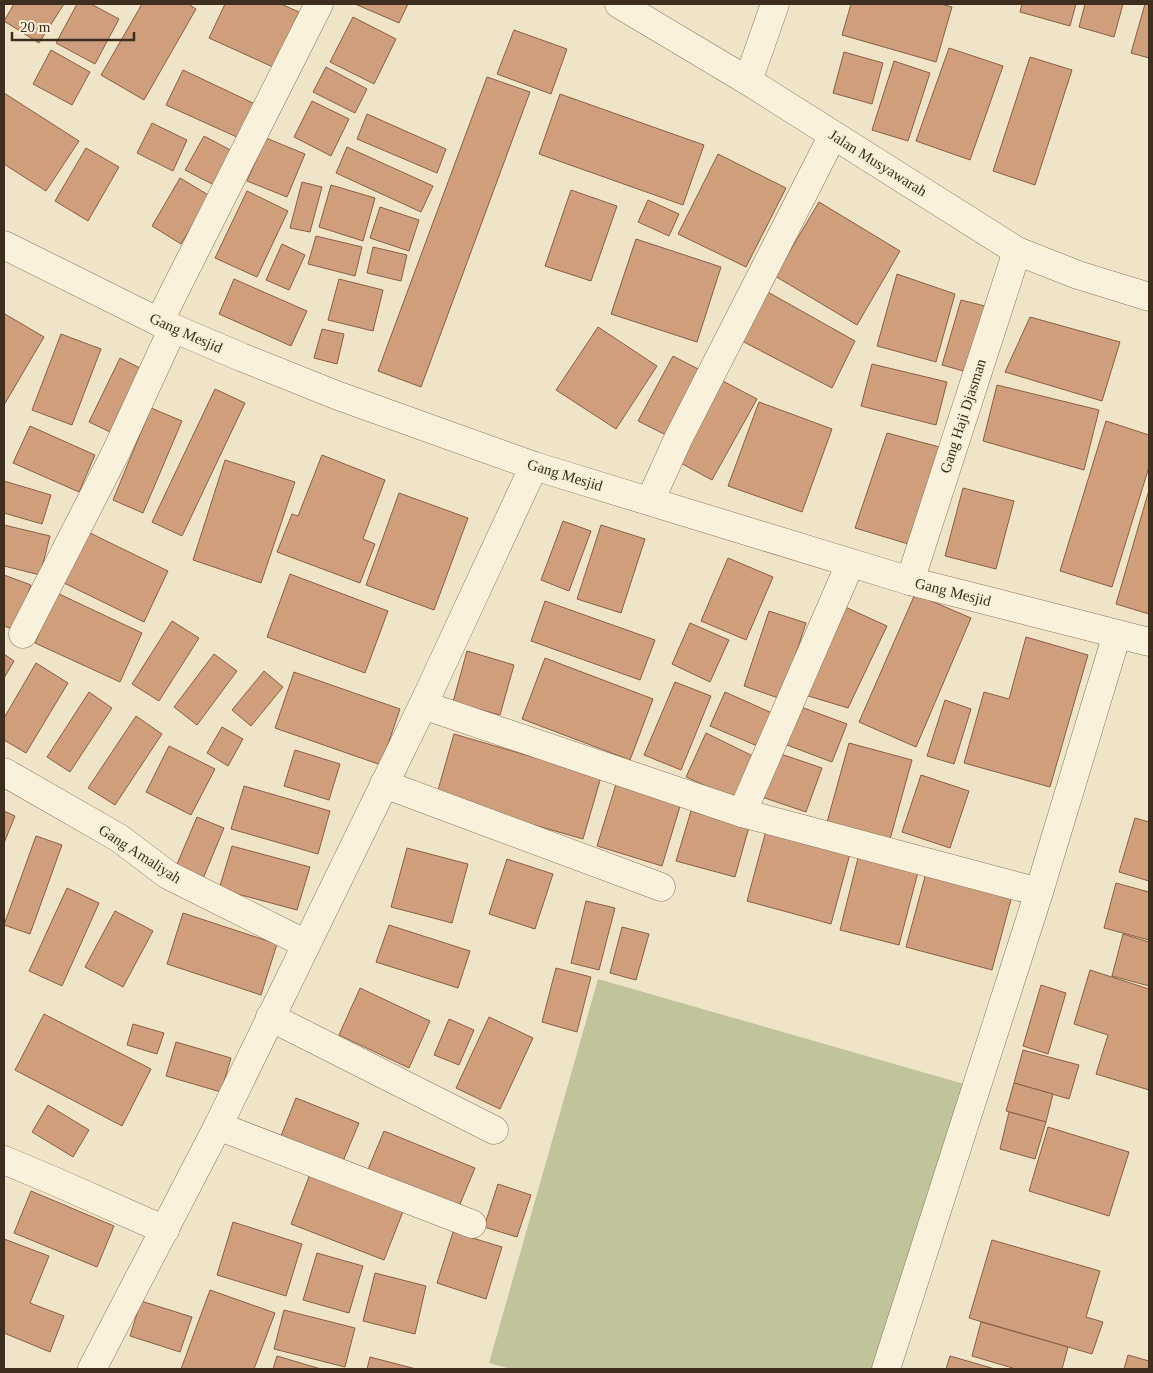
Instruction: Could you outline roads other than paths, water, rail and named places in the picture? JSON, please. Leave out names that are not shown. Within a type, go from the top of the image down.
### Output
[{"type":"street","points":[[23,634],[116,452],[166,325],[319,4]]},
{"type":"street","name":"Jalan Musyawarah","points":[[619,4],[748,81],[1017,250],[1078,274],[1149,296]]},
{"type":"street","points":[[748,81],[775,4]]},
{"type":"street","points":[[650,501],[678,439],[833,135]]},
{"type":"street","name":"Gang Haji Djasman","points":[[910,582],[1017,250]]},
{"type":"street","name":"Gang Mesjid","points":[[7,253],[241,357],[336,395],[534,466],[910,582],[1149,642]]},
{"type":"street","points":[[92,1369],[218,1126],[424,705],[534,466]]},
{"type":"street","points":[[742,813],[850,564]]},
{"type":"street","points":[[886,1369],[1039,892],[1117,634]]},
{"type":"street","points":[[424,705],[742,813],[1039,892]]},
{"type":"street","name":"Gang Amaliyah","points":[[4,772],[119,838],[168,875],[306,944]]},
{"type":"street","points":[[384,784],[661,887]]},
{"type":"street","points":[[270,1017],[494,1130]]},
{"type":"street","points":[[218,1126],[472,1224]]},
{"type":"street","points":[[4,1160],[164,1230]]}]
